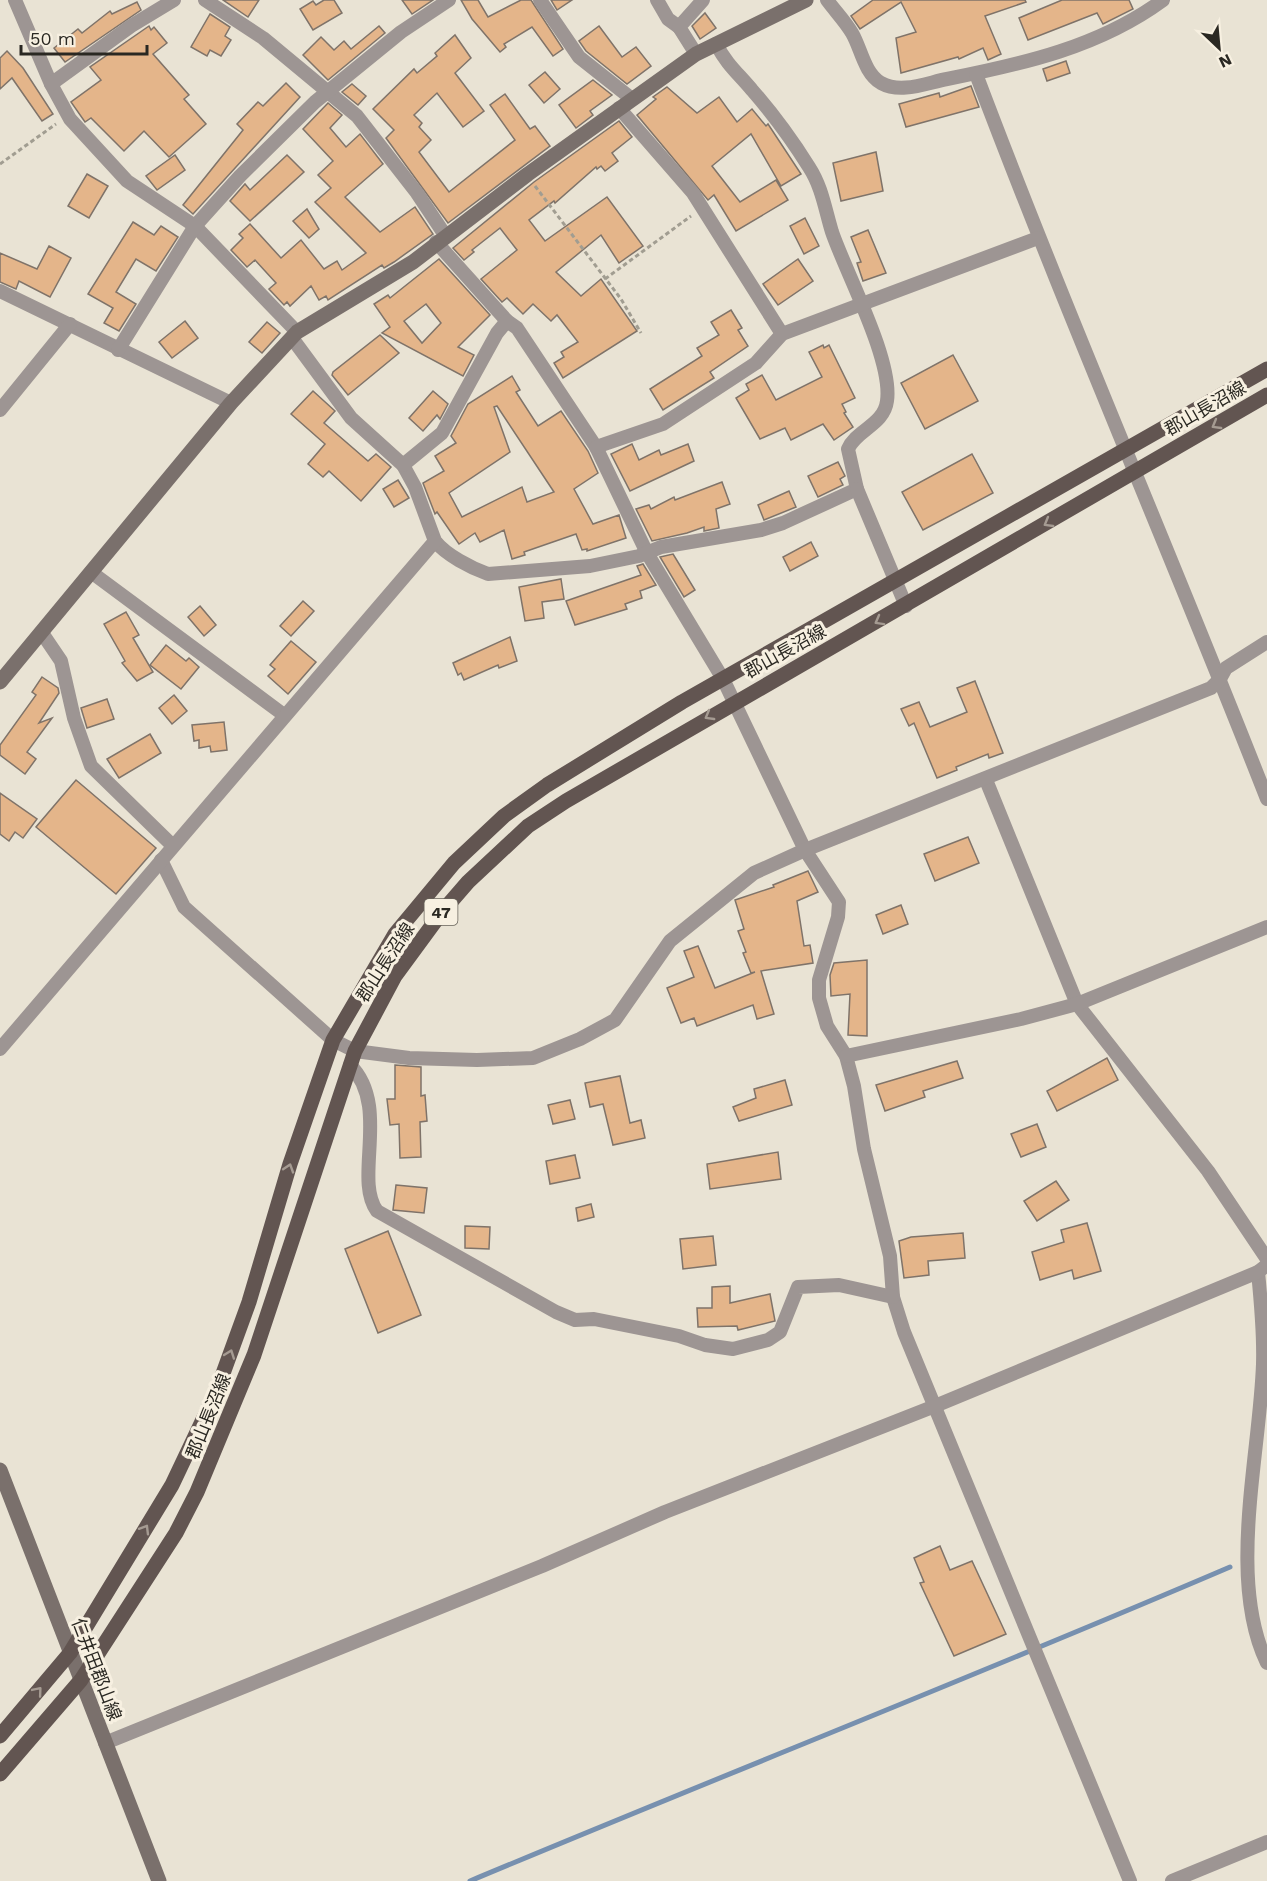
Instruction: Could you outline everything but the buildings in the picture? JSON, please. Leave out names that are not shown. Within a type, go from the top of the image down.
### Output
[{"type":"main road","name":"郡山長沼線","points":[[0,1736],[70,1653],[172,1485],[217,1390],[249,1302],[290,1164],[333,1040],[394,934],[454,863],[504,816],[548,785],[723,679],[1267,369]]},
{"type":"main road","name":"郡山長沼線","points":[[0,1774],[81,1680],[176,1533],[214,1455],[254,1355],[352,1058],[395,976],[442,912],[494,857],[528,826],[566,801],[1267,395]]},
{"type":"street","points":[[15,0],[51,84],[68,116],[128,181],[195,226],[295,335],[351,418],[403,465],[415,487],[435,541],[440,547],[488,574],[574,568],[620,561],[662,547],[761,530],[783,523],[857,489]]},
{"type":"street","points":[[51,84],[131,26],[174,0]]},
{"type":"street","points":[[205,0],[263,38],[357,116],[372,133],[440,239],[507,321],[523,336],[596,447],[647,553],[723,679],[805,850],[839,902],[838,917],[819,980],[819,998],[827,1026],[846,1056],[854,1086],[864,1149],[890,1256],[893,1297],[903,1332],[1131,1881]]},
{"type":"street","points":[[118,350],[195,226],[290,127],[400,32],[448,0]]},
{"type":"street","points":[[540,0],[579,57],[626,104],[703,208],[782,334]]},
{"type":"street","points":[[657,0],[668,19],[679,27],[696,54]]},
{"type":"street","points":[[679,27],[703,0]]},
{"type":"street","points":[[0,682],[231,403],[295,335],[413,262],[526,175],[696,54],[806,0]]},
{"type":"street","points":[[827,0],[851,31],[868,70],[884,85],[904,88],[976,74],[1075,47],[1140,15],[1163,0]]},
{"type":"street","points":[[716,44],[728,66],[758,97],[811,169],[862,302],[885,376],[887,401],[873,426],[848,447],[847,454],[857,489],[906,606]]},
{"type":"street","points":[[976,74],[1038,238],[1267,799]]},
{"type":"street","points":[[596,447],[663,424],[756,363],[782,334],[862,302],[1038,238]]},
{"type":"street","points":[[0,291],[231,403]]},
{"type":"street","points":[[403,465],[432,444],[442,433],[497,333],[507,321]]},
{"type":"street","points":[[0,410],[70,324]]},
{"type":"street","points":[[0,1049],[172,845],[435,541]]},
{"type":"street","points":[[91,572],[284,715]]},
{"type":"street","points":[[42,633],[61,661],[74,718],[92,766],[172,845]]},
{"type":"street","points":[[352,1058],[477,1060],[533,1058],[580,1039],[615,1020],[670,941],[754,873],[805,850],[986,780],[1211,688],[1220,680],[1226,668],[1267,642]]},
{"type":"street","points":[[986,780],[1077,1004],[1203,1165],[1267,1259]]},
{"type":"street","points":[[161,860],[184,907],[352,1058],[362,1079],[370,1118],[370,1185],[376,1209],[413,1234],[475,1264],[556,1312],[575,1320],[594,1319],[679,1336],[705,1346],[733,1349],[768,1340],[780,1332],[798,1287],[839,1285],[893,1297]]},
{"type":"street","points":[[846,1056],[1021,1019],[1077,1004],[1267,927]]},
{"type":"street","points":[[105,1743],[542,1566],[665,1512],[935,1406],[1262,1268],[1263,1363],[1247,1549],[1251,1606],[1259,1647],[1267,1664]]},
{"type":"street","name":"仁井田郡山線","points":[[0,1470],[159,1881]]},
{"type":"street","points":[[1172,1881],[1267,1842]]},
{"type":"path","points":[[0,164],[68,116]]},
{"type":"path","points":[[526,175],[621,298],[641,333]]},
{"type":"path","points":[[605,279],[703,208]]},
{"type":"waterway","points":[[470,1881],[1230,1567]]}]
